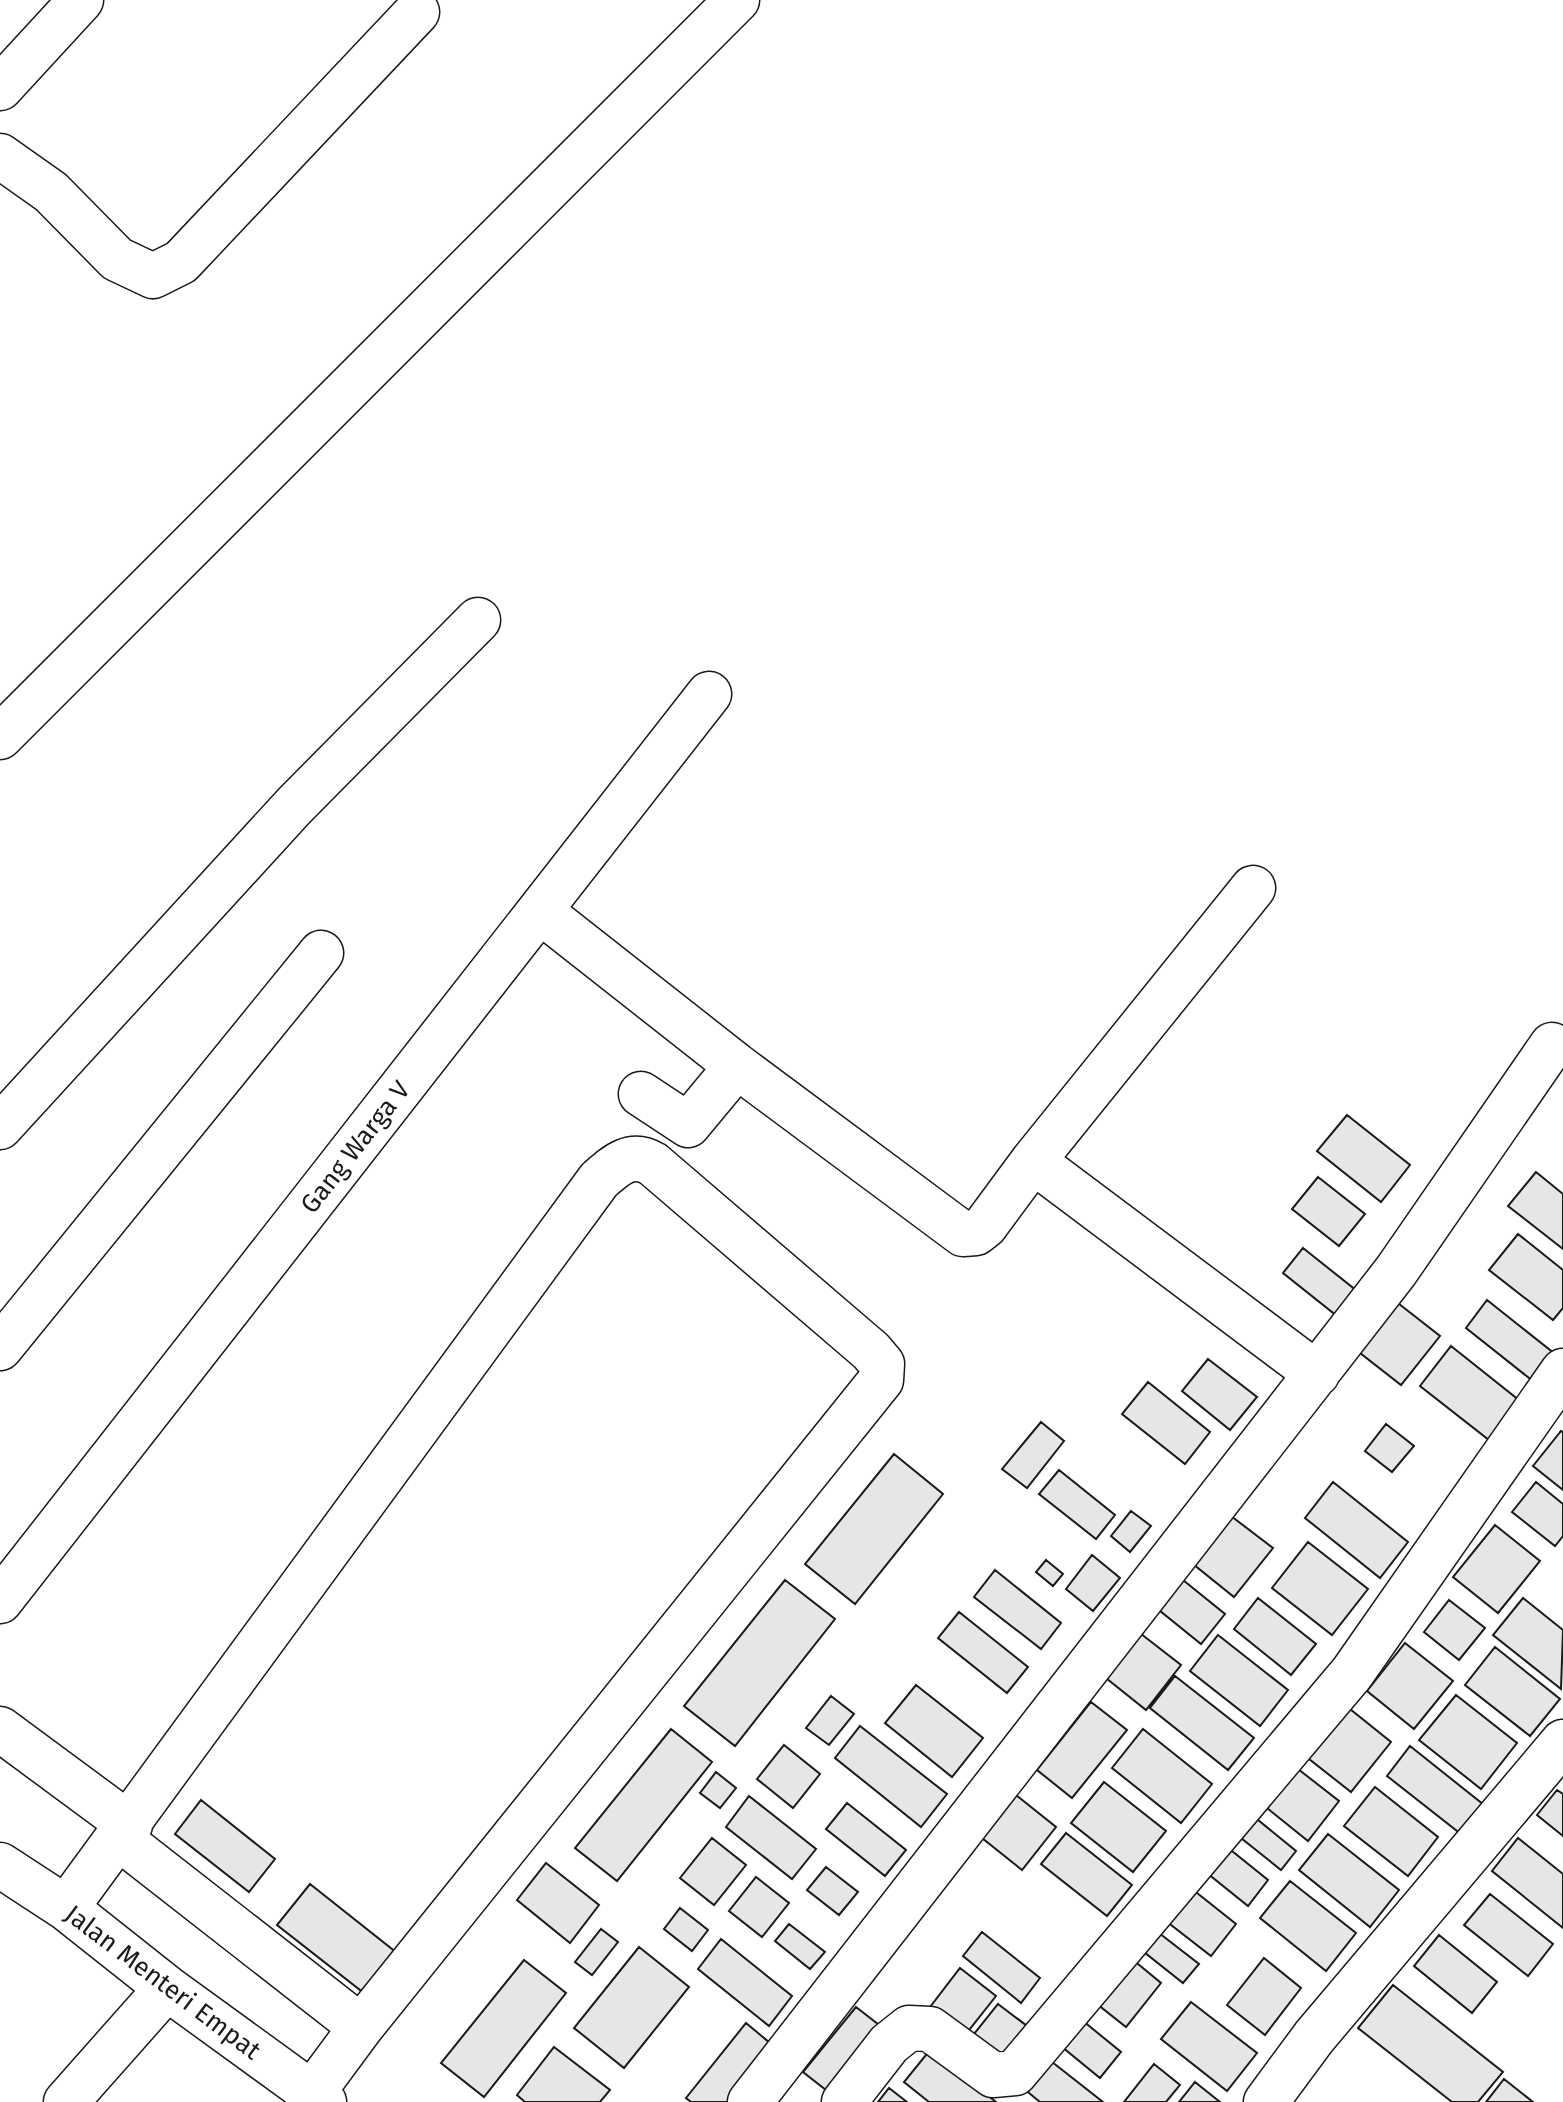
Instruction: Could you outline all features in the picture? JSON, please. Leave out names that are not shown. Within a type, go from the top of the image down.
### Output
[{"type":"street","points":[[0,88],[81,0]]},
{"type":"street","points":[[0,737],[737,0]]},
{"type":"street","points":[[0,156],[51,192],[117,259],[153,276],[181,262],[417,12]]},
{"type":"street","points":[[0,1127],[294,806],[478,620]]},
{"type":"street","name":"Gang Warga V","points":[[0,1601],[709,694]]},
{"type":"street","points":[[540,911],[737,1066],[963,1234],[976,1233],[985,1226],[1033,1161],[1253,888]]},
{"type":"street","points":[[0,1348],[321,953]]},
{"type":"street","points":[[750,2102],[1396,1271],[1552,1045]]},
{"type":"street","points":[[641,1094],[688,1125],[737,1066]]},
{"type":"street","points":[[66,1908],[599,1180],[616,1165],[636,1157],[653,1164],[871,1351],[882,1364],[882,1371],[869,1399],[361,2027],[319,2097]]},
{"type":"street","points":[[1033,1161],[1317,1374]]},
{"type":"street","points":[[844,2102],[889,2044],[909,2028],[930,2029],[993,2075],[1015,2073],[1352,1673],[1563,1371]]},
{"type":"street","points":[[0,1729],[361,2027]]},
{"type":"street","points":[[1266,2102],[1314,2037],[1563,1742]]},
{"type":"street","name":"Jalan Menteri Empat","points":[[0,1865],[66,1908],[167,1988],[319,2097]]},
{"type":"street","points":[[66,2102],[167,1988]]},
{"type":"building","points":[[1347,1115],[1410,1165],[1381,1202],[1317,1151]]},
{"type":"building","points":[[1536,1172],[1563,1194],[1563,1249],[1508,1206]]},
{"type":"building","points":[[1318,1177],[1365,1214],[1339,1246],[1292,1209]]},
{"type":"building","points":[[1518,1234],[1563,1270],[1563,1308],[1553,1320],[1489,1270]]},
{"type":"building","points":[[1303,1248],[1357,1291],[1337,1316],[1283,1273]]},
{"type":"building","points":[[1394,1300],[1440,1336],[1401,1385],[1355,1349]]},
{"type":"building","points":[[1487,1300],[1555,1354],[1534,1382],[1466,1328]]},
{"type":"building","points":[[1451,1346],[1520,1401],[1489,1440],[1420,1386]]},
{"type":"building","points":[[1208,1359],[1257,1397],[1230,1430],[1182,1391]]},
{"type":"building","points":[[1148,1382],[1210,1432],[1185,1464],[1122,1414]]},
{"type":"building","points":[[1041,1422],[1064,1441],[1027,1488],[1002,1469]]},
{"type":"building","points":[[1386,1424],[1414,1446],[1392,1472],[1365,1451]]},
{"type":"building","points":[[1563,1432],[1563,1490],[1533,1466]]},
{"type":"building","points":[[894,1454],[943,1494],[855,1604],[805,1564]]},
{"type":"building","points":[[1059,1470],[1115,1515],[1096,1539],[1039,1494]]},
{"type":"building","points":[[1333,1482],[1408,1542],[1380,1578],[1305,1518]]},
{"type":"building","points":[[1536,1482],[1563,1504],[1563,1536],[1555,1546],[1512,1512]]},
{"type":"building","points":[[1131,1511],[1151,1526],[1130,1552],[1111,1536]]},
{"type":"building","points":[[1231,1516],[1273,1548],[1234,1597],[1193,1564]]},
{"type":"building","points":[[1495,1525],[1540,1561],[1498,1613],[1453,1577]]},
{"type":"building","points":[[1308,1542],[1368,1589],[1332,1635],[1272,1588]]},
{"type":"building","points":[[1092,1555],[1120,1578],[1093,1611],[1066,1589]]},
{"type":"building","points":[[1046,1560],[1063,1574],[1053,1586],[1036,1572]]},
{"type":"building","points":[[995,1570],[1061,1623],[1041,1649],[974,1597]]},
{"type":"building","points":[[1178,1576],[1225,1614],[1201,1644],[1154,1606]]},
{"type":"building","points":[[785,1580],[835,1619],[735,1746],[684,1706]]},
{"type":"building","points":[[1258,1598],[1316,1644],[1291,1675],[1234,1629]]},
{"type":"building","points":[[1523,1598],[1563,1630],[1561,1689],[1493,1635]]},
{"type":"building","points":[[1449,1600],[1485,1628],[1459,1660],[1424,1632]]},
{"type":"building","points":[[959,1612],[1028,1667],[1007,1693],[938,1638]]},
{"type":"building","points":[[1136,1630],[1181,1665],[1146,1710],[1101,1674]]},
{"type":"building","points":[[1218,1635],[1288,1690],[1260,1726],[1190,1671]]},
{"type":"building","points":[[1405,1643],[1453,1681],[1414,1729],[1367,1691]]},
{"type":"building","points":[[1495,1647],[1560,1699],[1530,1736],[1465,1685]]},
{"type":"building","points":[[1175,1676],[1254,1738],[1228,1770],[1150,1708]]},
{"type":"building","points":[[916,1685],[983,1738],[952,1777],[885,1723]]},
{"type":"building","points":[[1456,1695],[1517,1743],[1481,1789],[1419,1740]]},
{"type":"building","points":[[831,1696],[854,1714],[829,1745],[806,1728]]},
{"type":"building","points":[[1091,1702],[1127,1730],[1072,1798],[1037,1770]]},
{"type":"building","points":[[1345,1705],[1391,1742],[1351,1792],[1304,1755]]},
{"type":"building","points":[[860,1726],[947,1794],[921,1827],[835,1758]]},
{"type":"building","points":[[671,1729],[712,1762],[617,1881],[575,1848]]},
{"type":"building","points":[[1143,1729],[1212,1784],[1181,1823],[1112,1768]]},
{"type":"building","points":[[784,1745],[820,1774],[793,1808],[757,1779]]},
{"type":"building","points":[[1410,1746],[1489,1809],[1466,1838],[1387,1776]]},
{"type":"building","points":[[1298,1769],[1339,1801],[1308,1841],[1267,1808]]},
{"type":"building","points":[[716,1772],[736,1788],[720,1808],[700,1793]]},
{"type":"building","points":[[1104,1782],[1166,1831],[1133,1872],[1071,1823]]},
{"type":"building","points":[[1375,1787],[1438,1837],[1408,1876],[1344,1826]]},
{"type":"building","points":[[1557,1790],[1563,1794],[1563,1836],[1537,1815]]},
{"type":"building","points":[[1011,1791],[1056,1827],[1022,1870],[977,1834]]},
{"type":"building","points":[[749,1796],[816,1849],[792,1879],[726,1827]]},
{"type":"building","points":[[201,1800],[275,1859],[249,1892],[175,1834]]},
{"type":"building","points":[[847,1803],[906,1850],[885,1876],[826,1829]]},
{"type":"building","points":[[1252,1815],[1296,1851],[1281,1870],[1236,1834]]},
{"type":"building","points":[[1066,1833],[1132,1885],[1107,1916],[1041,1864]]},
{"type":"building","points":[[1328,1834],[1399,1890],[1370,1927],[1299,1870]]},
{"type":"building","points":[[712,1838],[746,1865],[714,1905],[680,1878]]},
{"type":"building","points":[[1518,1838],[1563,1874],[1563,1928],[1492,1871]]},
{"type":"building","points":[[1227,1847],[1268,1880],[1248,1906],[1207,1873]]},
{"type":"building","points":[[546,1863],[599,1905],[570,1943],[517,1900]]},
{"type":"building","points":[[826,1867],[858,1892],[839,1915],[807,1890]]},
{"type":"building","points":[[756,1877],[789,1903],[762,1937],[729,1911]]},
{"type":"building","points":[[1290,1881],[1356,1933],[1326,1971],[1260,1918]]},
{"type":"building","points":[[310,1884],[402,1957],[369,1997],[277,1925]]},
{"type":"building","points":[[1192,1889],[1236,1924],[1211,1956],[1166,1921]]},
{"type":"building","points":[[1490,1894],[1553,1944],[1528,1976],[1464,1925]]},
{"type":"building","points":[[680,1908],[708,1930],[692,1951],[664,1929]]},
{"type":"building","points":[[789,1924],[825,1952],[810,1969],[775,1941]]},
{"type":"building","points":[[601,1929],[618,1942],[592,1975],[575,1962]]},
{"type":"building","points":[[982,1932],[1040,1978],[1021,2003],[963,1956]]},
{"type":"building","points":[[1159,1933],[1199,1964],[1183,1983],[1144,1952]]},
{"type":"building","points":[[1439,1935],[1497,1982],[1472,2013],[1414,1966]]},
{"type":"building","points":[[721,1939],[792,1996],[769,2026],[698,1969]]},
{"type":"building","points":[[639,1947],[689,1987],[624,2068],[574,2028]]},
{"type":"building","points":[[1264,1958],[1301,1988],[1265,2035],[1227,2005]]},
{"type":"building","points":[[1132,1959],[1161,1983],[1126,2027],[1097,2004]]},
{"type":"building","points":[[524,1960],[566,1993],[484,2097],[441,2063]]},
{"type":"building","points":[[960,1968],[996,1996],[962,2039],[927,2011]]},
{"type":"building","points":[[1393,1985],[1503,2072],[1478,2102],[1452,2102],[1358,2028]]},
{"type":"building","points":[[1191,2002],[1257,2053],[1227,2091],[1161,2039]]},
{"type":"building","points":[[998,2004],[1035,2032],[1003,2073],[966,2044]]},
{"type":"building","points":[[856,2007],[892,2035],[840,2101],[803,2072]]},
{"type":"building","points":[[1077,2016],[1121,2052],[1100,2078],[1056,2042]]},
{"type":"building","points":[[746,2023],[776,2048],[733,2102],[691,2102],[686,2098]]},
{"type":"building","points":[[554,2047],[610,2090],[600,2102],[525,2102],[517,2095]]},
{"type":"building","points":[[930,2050],[996,2102],[929,2102],[904,2082]]},
{"type":"building","points":[[1047,2058],[1103,2102],[1040,2102],[1023,2088]]},
{"type":"building","points":[[1154,2064],[1180,2085],[1166,2102],[1124,2102]]},
{"type":"building","points":[[1504,2079],[1533,2102],[1486,2102]]},
{"type":"building","points":[[1195,2082],[1220,2102],[1179,2102]]},
{"type":"building","points":[[889,2088],[907,2102],[878,2102]]}]
